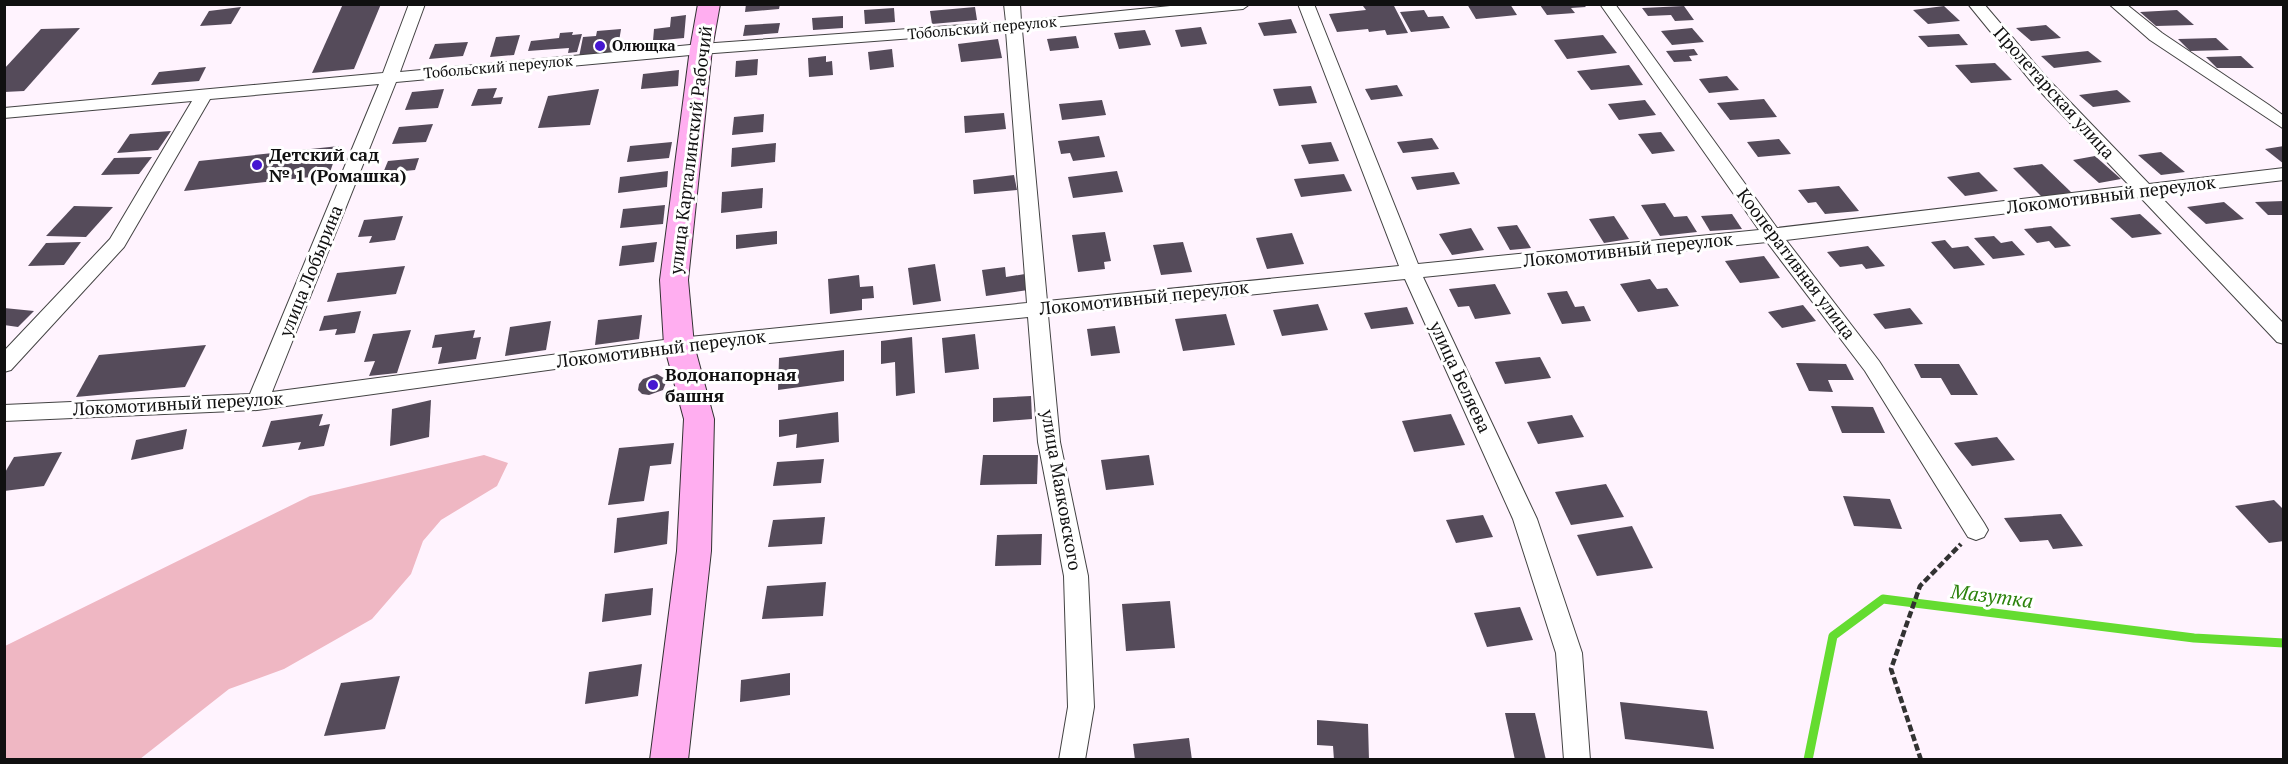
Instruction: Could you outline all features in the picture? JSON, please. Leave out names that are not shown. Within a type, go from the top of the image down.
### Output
[{"type":"street","name":"улица Лобырина","points":[[257,402],[390,77],[417,4]]},
{"type":"street","name":"улица Карталинский Рабочий","points":[[669,759],[694,551],[699,419],[679,345],[674,280],[701,49],[709,4]]},
{"type":"street","name":"улица Маяковского","points":[[1012,4],[1049,441],[1076,576],[1081,707],[1072,759]]},
{"type":"street","name":"Тобольский переулок","points":[[4,113],[701,49],[1015,26],[1243,4]]},
{"type":"street","name":"улица Беляева","points":[[1306,4],[1410,271],[1525,519],[1569,653],[1577,759]]},
{"type":"street","name":"Кооперативная улица","points":[[1607,4],[1772,235],[1872,366],[1976,530]]},
{"type":"street","name":"Пролетарская улица","points":[[1975,4],[2040,81],[2283,337]]},
{"type":"street","points":[[2116,4],[2153,36],[2250,98],[2283,124]]},
{"type":"street","points":[[4,365],[117,243],[204,93]]},
{"type":"street","name":"Локомотивный переулок","points":[[4,413],[257,402],[679,345],[1772,235],[2283,174]]},
{"type":"path","points":[[1921,759],[1891,669],[1920,586],[1976,530]]},
{"type":"shaded area","points":[[484,455],[508,463],[497,486],[441,520],[423,541],[411,574],[372,619],[284,669],[229,689],[140,759],[5,759],[5,646],[310,496]]},
{"type":"building","points":[[343,4],[381,4],[354,69],[312,73]]},
{"type":"building","points":[[746,4],[780,4],[779,9],[745,12]]},
{"type":"building","points":[[1393,4],[1408,33],[1387,35],[1385,30],[1369,32],[1368,29],[1337,32],[1329,14],[1366,10],[1363,6]]},
{"type":"building","points":[[1467,4],[1510,4],[1517,15],[1476,19]]},
{"type":"building","points":[[1540,5],[1584,5],[1586,7],[1571,8],[1575,13],[1547,15]]},
{"type":"building","points":[[1684,6],[1694,20],[1675,21],[1671,15],[1648,16],[1642,8]]},
{"type":"building","points":[[1944,6],[1960,21],[1928,24],[1913,10]]},
{"type":"building","points":[[241,7],[231,24],[200,26],[209,11]]},
{"type":"building","points":[[975,7],[977,20],[932,24],[930,11]]},
{"type":"building","points":[[894,8],[895,22],[865,24],[864,10]]},
{"type":"building","points":[[1424,10],[1428,17],[1443,16],[1450,28],[1411,32],[1400,12]]},
{"type":"building","points":[[2177,10],[2194,25],[2156,26],[2140,12]]},
{"type":"building","points":[[686,15],[684,38],[653,41],[654,29],[670,27],[671,17]]},
{"type":"building","points":[[843,16],[843,28],[813,30],[812,18]]},
{"type":"building","points":[[1291,19],[1297,33],[1264,36],[1258,23]]},
{"type":"building","points":[[780,23],[778,33],[743,36],[745,25]]},
{"type":"building","points":[[2046,25],[2061,38],[2031,41],[2016,28]]},
{"type":"building","points":[[1201,27],[1207,44],[1181,47],[1175,30]]},
{"type":"building","points":[[80,28],[24,91],[4,92],[4,69],[41,29]]},
{"type":"building","points":[[1692,28],[1704,42],[1672,45],[1661,31]]},
{"type":"building","name":"Олющка","points":[[621,29],[617,54],[579,57],[583,37],[596,36],[597,31]]},
{"type":"building","points":[[1145,30],[1151,45],[1119,49],[1114,33]]},
{"type":"building","points":[[573,32],[572,35],[582,34],[577,52],[568,53],[569,48],[528,51],[531,41],[559,38],[560,33]]},
{"type":"building","points":[[1959,34],[1968,45],[1928,47],[1918,36]]},
{"type":"building","points":[[520,35],[514,55],[490,57],[496,37]]},
{"type":"building","points":[[1603,35],[1617,53],[1567,59],[1554,40]]},
{"type":"building","points":[[1076,36],[1079,48],[1050,51],[1047,39]]},
{"type":"building","points":[[2216,38],[2229,50],[2190,51],[2178,39]]},
{"type":"building","points":[[998,39],[1002,58],[961,62],[958,44]]},
{"type":"building","points":[[468,42],[463,56],[429,59],[435,44]]},
{"type":"building","points":[[892,49],[894,67],[870,70],[868,52]]},
{"type":"building","points":[[1694,49],[1698,55],[1689,56],[1692,61],[1674,62],[1666,51]]},
{"type":"building","points":[[2088,51],[2102,62],[2054,68],[2041,56]]},
{"type":"building","points":[[826,56],[826,62],[832,61],[833,75],[809,77],[808,58]]},
{"type":"building","points":[[2241,56],[2254,68],[2217,68],[2206,57]]},
{"type":"building","points":[[758,59],[757,75],[735,77],[736,61]]},
{"type":"building","points":[[1995,63],[2012,80],[1971,83],[1955,65]]},
{"type":"building","points":[[1629,65],[1643,85],[1591,90],[1577,71]]},
{"type":"building","points":[[206,67],[199,81],[151,85],[159,72]]},
{"type":"building","points":[[679,70],[678,86],[641,89],[643,74]]},
{"type":"building","points":[[1727,76],[1739,90],[1709,93],[1699,79]]},
{"type":"building","points":[[1397,85],[1403,96],[1371,100],[1365,89]]},
{"type":"building","points":[[1311,86],[1317,103],[1279,106],[1273,89]]},
{"type":"building","points":[[497,88],[493,98],[503,97],[501,104],[471,106],[478,89]]},
{"type":"building","points":[[444,89],[438,108],[405,110],[412,92]]},
{"type":"building","points":[[599,89],[590,125],[538,128],[548,96]]},
{"type":"building","points":[[2117,90],[2131,102],[2093,107],[2079,95]]},
{"type":"building","points":[[1764,99],[1777,117],[1730,120],[1717,103]]},
{"type":"building","points":[[1102,100],[1106,115],[1062,120],[1059,104]]},
{"type":"building","points":[[1645,100],[1656,115],[1619,120],[1608,104]]},
{"type":"building","points":[[1004,113],[1006,129],[965,133],[964,116]]},
{"type":"building","points":[[764,114],[763,132],[732,135],[734,117]]},
{"type":"building","points":[[433,124],[426,142],[392,144],[399,127]]},
{"type":"building","points":[[171,131],[158,150],[117,153],[130,134]]},
{"type":"building","points":[[1661,132],[1675,151],[1652,154],[1638,134]]},
{"type":"building","points":[[1099,136],[1105,157],[1073,161],[1070,153],[1061,154],[1058,141]]},
{"type":"building","points":[[1432,138],[1439,149],[1403,153],[1397,142]]},
{"type":"building","points":[[1779,139],[1791,154],[1758,157],[1747,142]]},
{"type":"building","points":[[672,142],[669,158],[627,162],[630,146]]},
{"type":"building","points":[[1331,142],[1339,161],[1309,164],[1301,145]]},
{"type":"building","points":[[776,143],[775,162],[731,167],[732,148]]},
{"type":"building","points":[[339,146],[329,175],[184,191],[199,161]]},
{"type":"building","points":[[2284,146],[2284,164],[2265,149]]},
{"type":"building","points":[[2161,152],[2185,172],[2161,175],[2138,155]]},
{"type":"building","points":[[2095,156],[2121,179],[2099,183],[2073,160]]},
{"type":"building","points":[[152,157],[139,174],[101,175],[114,158]]},
{"type":"building","points":[[419,158],[415,170],[383,173],[388,161]]},
{"type":"building","points":[[2042,164],[2072,193],[2042,197],[2013,168]]},
{"type":"building","points":[[668,171],[667,187],[618,193],[620,177]]},
{"type":"building","points":[[1117,171],[1123,192],[1073,198],[1068,177]]},
{"type":"building","points":[[1454,172],[1460,184],[1417,190],[1411,177]]},
{"type":"building","points":[[1979,172],[1998,191],[1965,196],[1947,177]]},
{"type":"building","points":[[1344,174],[1352,191],[1301,197],[1294,179]]},
{"type":"building","points":[[1014,175],[1017,190],[974,194],[973,180]]},
{"type":"building","points":[[1839,186],[1859,211],[1825,214],[1816,202],[1808,203],[1798,190]]},
{"type":"building","points":[[763,188],[762,208],[721,213],[722,192]]},
{"type":"building","points":[[2284,201],[2284,215],[2268,215],[2255,202]]},
{"type":"building","points":[[2224,202],[2244,219],[2206,224],[2187,207]]},
{"type":"building","points":[[1665,203],[1674,217],[1687,216],[1697,232],[1660,236],[1641,205]]},
{"type":"building","points":[[665,205],[663,224],[620,228],[623,209]]},
{"type":"building","points":[[74,206],[113,207],[86,237],[46,236]]},
{"type":"building","points":[[1732,214],[1742,229],[1710,231],[1701,216]]},
{"type":"building","points":[[2140,214],[2162,234],[2132,238],[2110,218]]},
{"type":"building","points":[[403,216],[395,240],[369,243],[372,236],[358,237],[364,220]]},
{"type":"building","points":[[1614,216],[1629,239],[1604,243],[1589,219]]},
{"type":"building","points":[[1517,225],[1531,248],[1510,250],[1497,227]]},
{"type":"building","points":[[2051,226],[2071,246],[2055,248],[2049,241],[2037,243],[2024,229]]},
{"type":"building","points":[[1471,228],[1484,250],[1452,255],[1439,234]]},
{"type":"building","points":[[777,231],[777,244],[736,249],[736,235]]},
{"type":"building","points":[[1105,232],[1111,261],[1104,262],[1105,269],[1078,272],[1072,235]]},
{"type":"building","points":[[1292,233],[1304,264],[1267,269],[1256,238]]},
{"type":"building","points":[[1994,236],[2001,243],[2012,241],[2025,255],[1993,259],[1974,238]]},
{"type":"building","points":[[1945,240],[1952,248],[1968,246],[1985,265],[1954,269],[1931,242]]},
{"type":"building","points":[[81,242],[64,265],[28,266],[46,243]]},
{"type":"building","points":[[657,242],[654,262],[619,266],[622,246]]},
{"type":"building","points":[[1183,242],[1192,272],[1161,275],[1153,245]]},
{"type":"building","points":[[1868,246],[1885,266],[1866,269],[1862,264],[1840,267],[1827,252]]},
{"type":"building","points":[[1764,256],[1780,278],[1740,283],[1725,261]]},
{"type":"building","points":[[935,264],[941,301],[913,305],[908,268]]},
{"type":"building","points":[[405,266],[396,294],[327,302],[337,273]]},
{"type":"building","points":[[1005,267],[1006,277],[1025,274],[1028,290],[986,296],[982,270]]},
{"type":"building","points":[[859,275],[860,287],[873,286],[874,298],[862,299],[862,310],[830,314],[828,279]]},
{"type":"building","points":[[1650,279],[1657,289],[1667,288],[1679,306],[1638,312],[1620,284]]},
{"type":"building","points":[[1495,284],[1511,314],[1475,319],[1469,306],[1458,307],[1449,289]]},
{"type":"building","points":[[1567,291],[1575,307],[1584,306],[1591,321],[1562,324],[1547,293]]},
{"type":"building","points":[[1318,304],[1328,330],[1282,336],[1273,310]]},
{"type":"building","points":[[1803,305],[1816,321],[1782,328],[1768,312]]},
{"type":"building","points":[[1407,307],[1414,324],[1371,329],[1364,313]]},
{"type":"building","points":[[4,308],[34,311],[18,327],[4,325]]},
{"type":"building","points":[[1910,308],[1923,324],[1885,329],[1873,314]]},
{"type":"building","points":[[361,311],[355,333],[335,335],[337,329],[319,331],[324,316]]},
{"type":"building","points":[[1226,314],[1235,345],[1183,351],[1175,319]]},
{"type":"building","points":[[642,315],[639,339],[595,345],[598,320]]},
{"type":"building","points":[[551,321],[546,350],[505,356],[510,327]]},
{"type":"building","points":[[1115,326],[1120,353],[1091,356],[1087,329]]},
{"type":"building","points":[[411,330],[397,373],[369,376],[375,361],[364,362],[373,334]]},
{"type":"building","points":[[475,330],[473,338],[481,337],[476,359],[438,364],[442,347],[432,348],[435,335]]},
{"type":"building","points":[[975,334],[979,369],[945,373],[942,338]]},
{"type":"building","points":[[912,337],[915,393],[896,396],[895,362],[881,364],[881,341]]},
{"type":"building","points":[[206,345],[185,387],[76,397],[99,355]]},
{"type":"building","points":[[844,350],[844,381],[778,390],[779,358]]},
{"type":"building","points":[[1540,357],[1551,378],[1505,384],[1495,362]]},
{"type":"building","points":[[1796,363],[1846,364],[1854,380],[1828,380],[1833,392],[1809,391]]},
{"type":"building","points":[[1914,364],[1959,364],[1978,395],[1951,395],[1941,378],[1921,378]]},
{"type":"building","name":"Водонапорная башня","points":[[657,374],[667,380],[663,390],[649,395],[642,394],[638,390],[639,384],[643,379]]},
{"type":"building","points":[[1031,396],[1032,419],[993,422],[993,398]]},
{"type":"building","points":[[431,400],[429,437],[390,446],[392,409]]},
{"type":"building","points":[[1831,406],[1873,407],[1885,433],[1842,433]]},
{"type":"building","points":[[838,412],[839,442],[796,448],[797,434],[779,437],[779,420]]},
{"type":"building","points":[[323,414],[319,426],[330,424],[324,446],[298,450],[301,442],[262,447],[271,421]]},
{"type":"building","points":[[1451,414],[1465,445],[1414,452],[1402,421]]},
{"type":"building","points":[[1572,415],[1584,437],[1538,444],[1527,422]]},
{"type":"building","points":[[187,429],[183,449],[131,460],[136,440]]},
{"type":"building","points":[[1997,437],[2015,460],[1972,466],[1954,443]]},
{"type":"building","points":[[674,443],[671,464],[650,466],[644,501],[608,505],[619,448]]},
{"type":"building","points":[[62,452],[44,486],[4,491],[4,474],[14,457]]},
{"type":"building","points":[[983,455],[1038,455],[1037,484],[980,485]]},
{"type":"building","points":[[1149,455],[1154,485],[1106,490],[1101,460]]},
{"type":"building","points":[[824,459],[821,483],[773,486],[777,462]]},
{"type":"building","points":[[1606,484],[1624,517],[1571,525],[1555,492]]},
{"type":"building","points":[[1843,496],[1890,499],[1902,529],[1854,526]]},
{"type":"building","points":[[2274,500],[2284,510],[2284,541],[2269,543],[2235,506]]},
{"type":"building","points":[[669,511],[667,544],[614,553],[617,518]]},
{"type":"building","points":[[2061,514],[2083,546],[2053,549],[2048,540],[2020,542],[2004,518]]},
{"type":"building","points":[[1483,515],[1493,537],[1456,543],[1446,520]]},
{"type":"building","points":[[825,517],[822,544],[768,547],[773,520]]},
{"type":"building","points":[[1632,526],[1653,568],[1597,576],[1577,535]]},
{"type":"building","points":[[1042,534],[1041,565],[995,566],[997,535]]},
{"type":"building","points":[[826,582],[823,616],[762,619],[767,586]]},
{"type":"building","points":[[653,588],[651,615],[602,622],[605,594]]},
{"type":"building","points":[[1170,601],[1175,648],[1126,651],[1122,604]]},
{"type":"building","points":[[1520,607],[1533,640],[1487,647],[1474,613]]},
{"type":"building","points":[[642,664],[638,696],[585,704],[589,672]]},
{"type":"building","points":[[790,673],[790,695],[740,702],[741,680]]},
{"type":"building","points":[[400,676],[385,729],[324,736],[341,683]]},
{"type":"building","points":[[1620,702],[1707,711],[1714,749],[1625,739]]},
{"type":"building","points":[[1505,713],[1535,713],[1546,760],[1515,760]]},
{"type":"building","points":[[1317,720],[1368,724],[1369,760],[1334,760],[1333,746],[1317,745]]},
{"type":"building","points":[[1189,738],[1192,760],[1135,760],[1133,744]]},
{"type":"waterway","name":"Мазутка","points":[[1808,760],[1833,636],[1883,599],[2194,638],[2284,643]]},
{"type":"place","name":"Олющка","points":[[600,46]]},
{"type":"place","name":"Детский сад № 1 (Ромашка)","points":[[257,165]]},
{"type":"place","name":"Водонапорная башня","points":[[653,385]]}]
